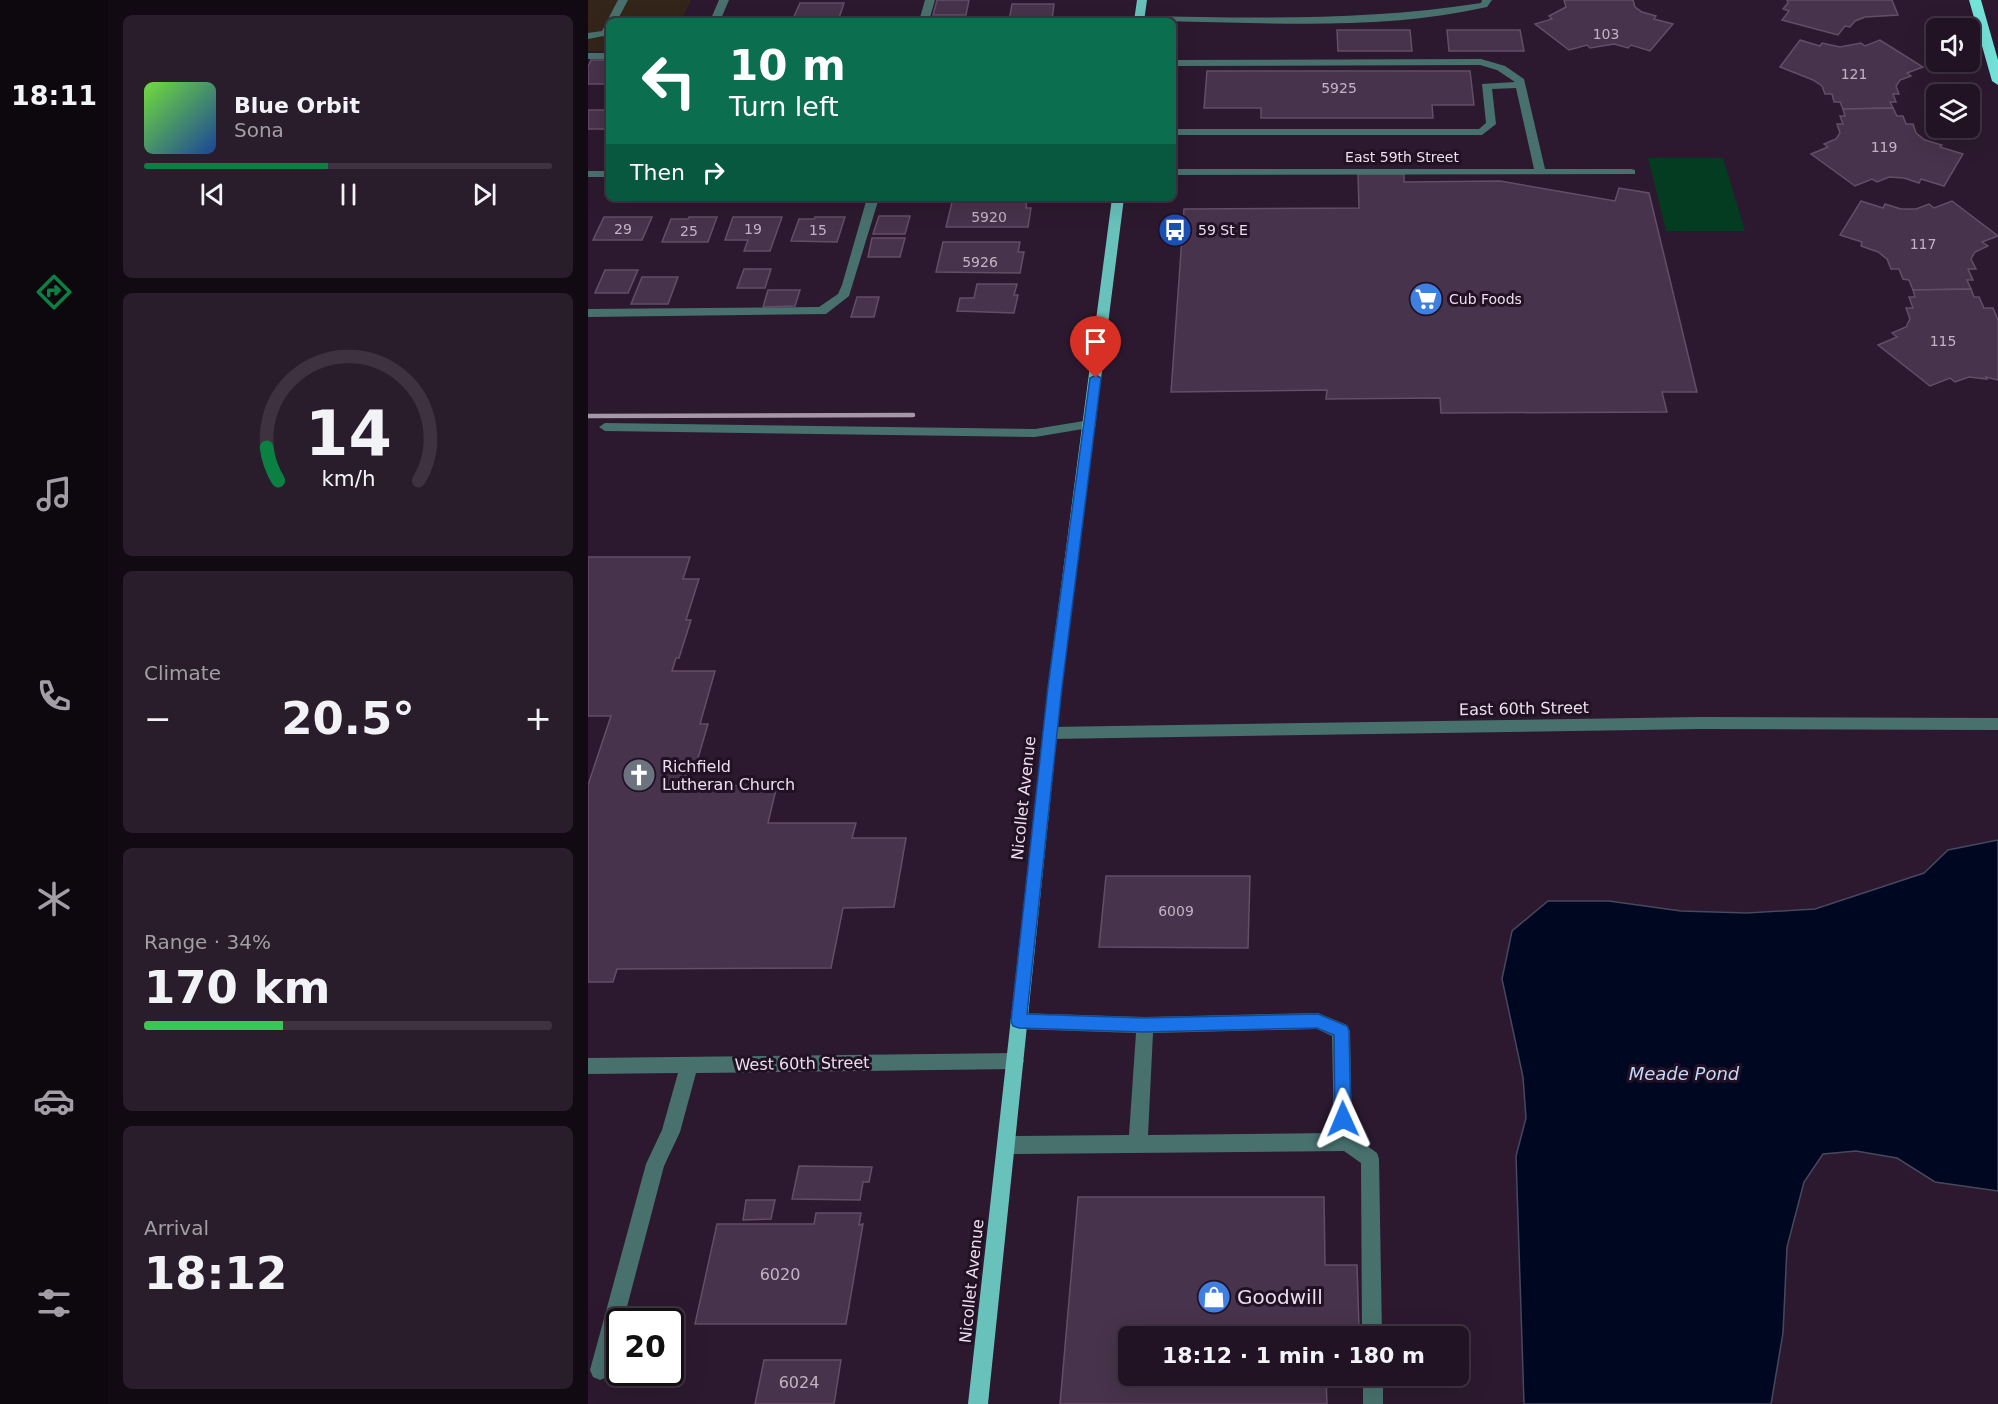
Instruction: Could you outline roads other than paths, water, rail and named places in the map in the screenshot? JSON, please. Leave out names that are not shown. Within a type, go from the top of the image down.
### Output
[{"type":"highway","points":[[1974,0],[1998,81]]},
{"type":"main road","points":[[1140,18],[1142,0]]},
{"type":"main road","name":"Nicollet Avenue","points":[[978,1404],[1050,733],[1118,201]]},
{"type":"street","points":[[614,18],[623,0]]},
{"type":"street","points":[[716,18],[724,0]]},
{"type":"street","points":[[925,18],[930,0]]},
{"type":"street","points":[[1176,20],[1290,21],[1357,18],[1450,11],[1484,5],[1487,0]]},
{"type":"street","points":[[588,36],[606,33]]},
{"type":"street","points":[[588,56],[606,56]]},
{"type":"street","points":[[1176,63],[1481,62],[1502,68],[1519,79],[1540,172]]},
{"type":"street","points":[[1176,132],[1482,132],[1491,124],[1486,86],[1520,85]]},
{"type":"street","name":"East 59th Street","points":[[1176,171],[1631,172]]},
{"type":"street","points":[[588,174],[606,174]]},
{"type":"street","points":[[588,313],[822,311],[843,296],[872,201]]},
{"type":"street","points":[[605,427],[1035,433],[1090,424]]},
{"type":"street","name":"East 60th Street","points":[[1050,733],[1700,723],[1998,724]]},
{"type":"street","points":[[1019,1021],[1144,1025],[1318,1021],[1341,1031],[1343,1142]]},
{"type":"street","points":[[1138,1144],[1144,1025]]},
{"type":"street","name":"West 60th Street","points":[[588,1066],[1015,1061]]},
{"type":"street","points":[[600,1370],[655,1164],[671,1132],[689,1064]]},
{"type":"street","points":[[1006,1145],[1343,1142],[1370,1159],[1372,1326]]},
{"type":"street","points":[[1373,1386],[1373,1404]]},
{"type":"water","name":"Meade Pond","points":[[1998,840],[1998,1191],[1935,1182],[1897,1158],[1856,1151],[1823,1154],[1804,1182],[1787,1247],[1783,1333],[1771,1404],[1524,1404],[1516,1156],[1526,1118],[1523,1077],[1502,979],[1512,931],[1548,901],[1609,901],[1681,911],[1747,913],[1815,909],[1924,873],[1948,850]]},
{"type":"railway","points":[[588,416],[913,415]]},
{"type":"place","name":"59 St E","points":[[1175,230]]},
{"type":"place","name":"Cub Foods","points":[[1426,299]]},
{"type":"place","name":"Richfield Lutheran Church","points":[[639,775]]},
{"type":"place","name":"Goodwill","points":[[1214,1297]]}]
